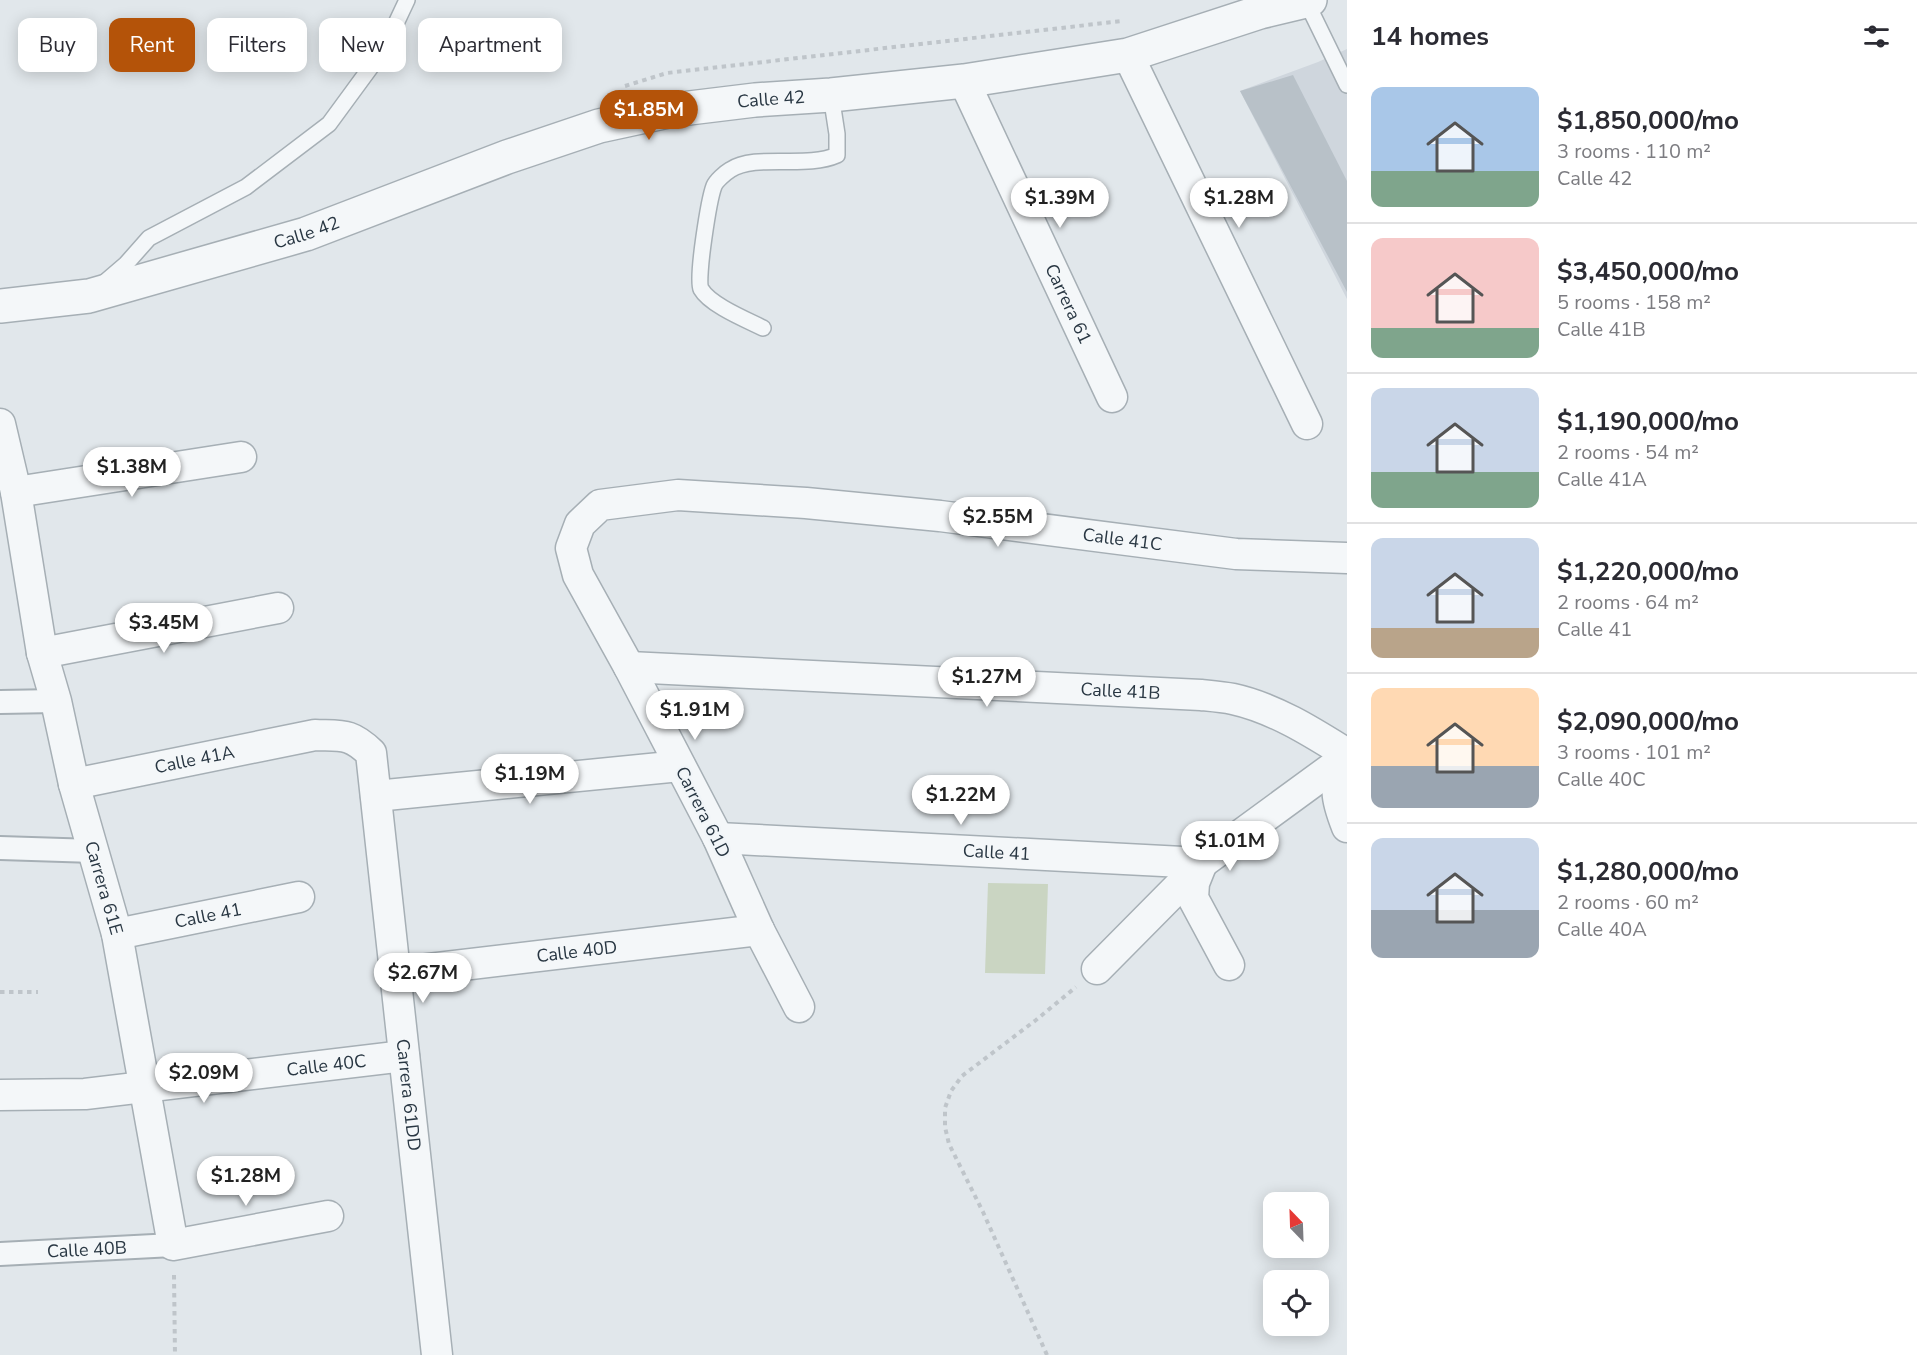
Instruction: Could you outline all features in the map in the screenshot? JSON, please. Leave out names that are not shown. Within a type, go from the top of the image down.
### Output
[{"type":"street","name":"Calle 42","points":[[0,306],[89,296],[306,234],[507,157],[599,126],[672,110],[964,81],[1128,54],[1260,12],[1308,0]]},
{"type":"street","points":[[1128,54],[1307,424]]},
{"type":"street","name":"Carrera 61","points":[[964,81],[1112,397]]},
{"type":"street","name":"Carrera 61E","points":[[0,424],[8,493],[42,653],[56,701],[74,784],[117,934],[173,1245]]},
{"type":"street","points":[[8,493],[240,457]]},
{"type":"street","name":"Calle 41C","points":[[647,498],[678,495],[806,503],[940,516],[1236,554],[1347,558]]},
{"type":"street","name":"Carrera 61D","points":[[647,498],[600,506],[580,524],[571,548],[578,575],[629,666],[718,838],[759,930],[799,1006]]},
{"type":"street","points":[[42,653],[278,608]]},
{"type":"street","name":"Calle 41B","points":[[629,666],[1201,695],[1234,699],[1309,730],[1347,757]]},
{"type":"street","points":[[0,702],[56,701]]},
{"type":"street","name":"Calle 41A","points":[[74,784],[315,735]]},
{"type":"street","name":"Carrera 61DD","points":[[315,735],[341,736],[357,740],[371,753],[437,1355]]},
{"type":"street","points":[[1347,757],[1338,775],[1336,794],[1347,827]]},
{"type":"street","points":[[1097,969],[1202,863],[1347,757]]},
{"type":"street","points":[[375,796],[680,766]]},
{"type":"street","name":"Calle 41","points":[[718,838],[1202,863]]},
{"type":"street","points":[[0,848],[94,850]]},
{"type":"street","points":[[1202,863],[1194,883],[1193,898],[1229,965]]},
{"type":"street","name":"Calle 41","points":[[117,934],[299,897]]},
{"type":"street","name":"Calle 40D","points":[[395,973],[759,930]]},
{"type":"street","name":"Calle 40C","points":[[0,1095],[85,1094],[404,1056]]},
{"type":"street","points":[[173,1245],[328,1216]]},
{"type":"street","name":"Calle 40B","points":[[0,1254],[173,1245]]},
{"type":"lane","points":[[89,296],[126,264],[149,238],[246,187],[329,124],[384,49],[407,0]]},
{"type":"lane","points":[[1308,0],[1347,85]]},
{"type":"lane","points":[[763,328],[713,301],[701,289],[699,269],[714,184],[730,169],[748,163],[825,160],[837,155],[837,134],[831,94]]},
{"type":"path","points":[[1047,1355],[983,1212],[949,1144],[945,1127],[945,1108],[951,1091],[962,1076],[1036,1020],[1097,969]]},
{"type":"path","points":[[0,992],[38,992]]},
{"type":"path","points":[[173,1245],[175,1355]]},
{"type":"shaded area","points":[[1347,49],[1347,299],[1240,91]]},
{"type":"green space","points":[[988,883],[1048,884],[1045,974],[985,973]]},
{"type":"building","points":[[1293,75],[1347,181],[1347,292],[1240,91]]}]
